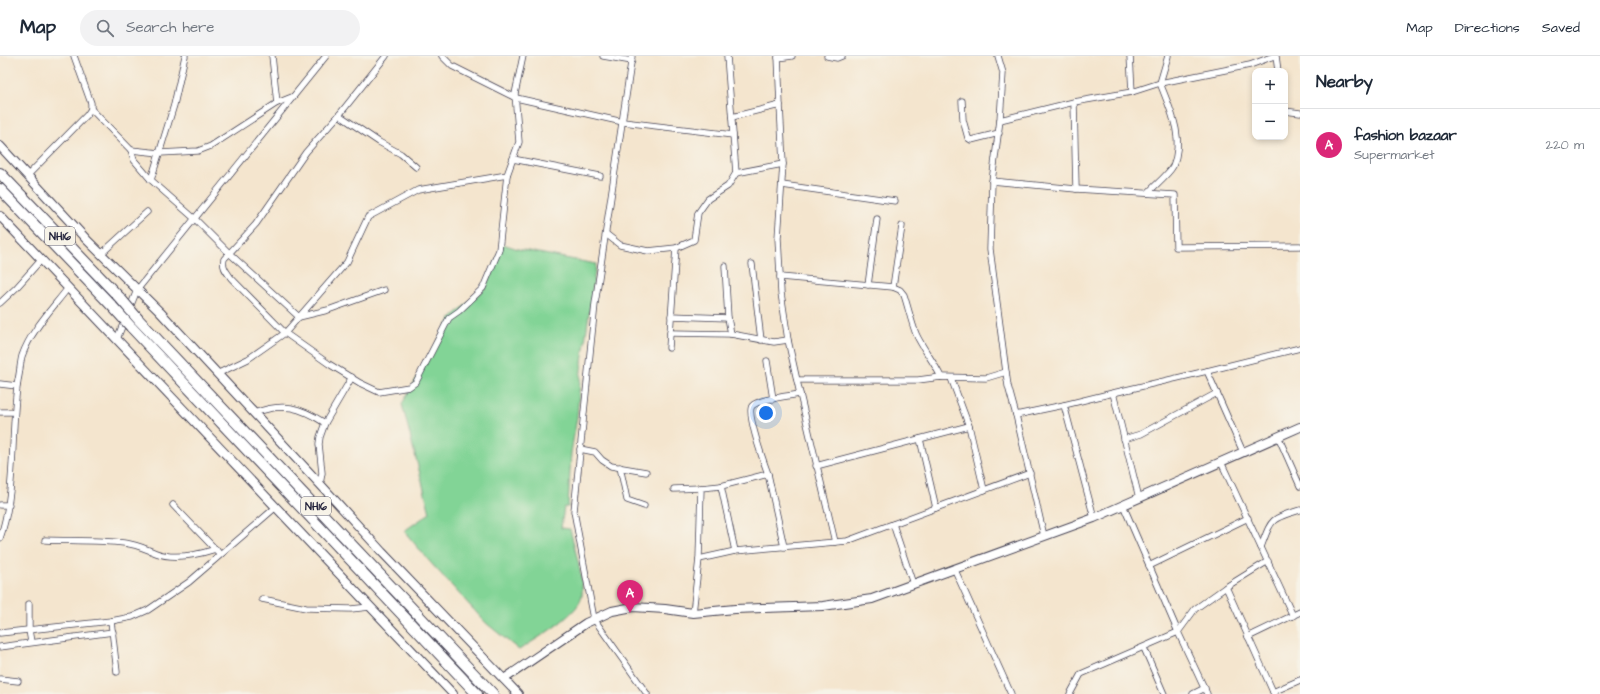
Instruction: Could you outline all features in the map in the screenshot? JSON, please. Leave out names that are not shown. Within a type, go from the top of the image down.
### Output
[{"type":"highway","name":"NH16","points":[[0,173],[120,298],[138,319],[493,694]]},
{"type":"highway","name":"NH16","points":[[0,189],[477,694]]},
{"type":"street","points":[[28,175],[87,115],[91,109],[91,103],[74,56]]},
{"type":"street","points":[[151,180],[174,104],[185,56]]},
{"type":"street","points":[[272,56],[276,103]]},
{"type":"street","points":[[117,339],[137,290],[326,56]]},
{"type":"street","points":[[386,56],[339,115],[306,152],[256,224],[224,259],[223,265],[225,271],[285,333],[329,364],[379,392],[409,387],[416,382],[449,318],[459,311],[483,288],[499,250],[507,175],[519,142],[516,98],[523,56]]},
{"type":"street","points":[[442,56],[452,66],[516,98],[623,122],[733,135]]},
{"type":"street","points":[[603,56],[632,58],[595,304],[574,511],[594,619],[647,694]]},
{"type":"street","points":[[606,234],[620,245],[648,251],[676,248],[694,240],[698,213],[708,199],[728,186],[736,173],[727,56]]},
{"type":"street","points":[[792,56],[778,57],[783,164],[778,238],[780,277],[788,340],[816,466],[835,542]]},
{"type":"street","points":[[827,56],[837,58],[842,56]]},
{"type":"street","points":[[998,56],[1002,73],[1000,120],[992,180],[990,249],[1008,386],[1044,536]]},
{"type":"street","points":[[1130,56],[1132,92]]},
{"type":"street","points":[[1148,193],[1172,167],[1178,144],[1174,117],[1160,83],[1168,56]]},
{"type":"street","points":[[1000,120],[1074,102],[1132,92],[1160,83],[1250,65],[1275,56],[1277,68]]},
{"type":"street","points":[[131,150],[160,153],[198,151],[212,146],[276,103],[292,97]]},
{"type":"street","points":[[962,101],[963,120],[968,138],[971,140],[998,133]]},
{"type":"street","points":[[1074,102],[1076,189]]},
{"type":"street","points":[[732,117],[780,105]]},
{"type":"street","points":[[91,109],[131,150],[134,160],[151,180],[195,219],[229,253],[299,317]]},
{"type":"street","points":[[1288,111],[1300,113]]},
{"type":"street","points":[[339,115],[379,142],[402,154],[416,166]]},
{"type":"street","points":[[0,146],[101,254],[160,312],[382,552],[518,694]]},
{"type":"street","points":[[513,159],[600,176]]},
{"type":"street","points":[[736,173],[783,164]]},
{"type":"street","points":[[217,374],[248,359],[285,333],[347,262],[368,217],[418,190],[507,175]]},
{"type":"street","points":[[992,180],[1076,189],[1174,195],[1176,246],[1300,246]]},
{"type":"street","points":[[782,185],[895,201]]},
{"type":"street","points":[[101,254],[147,212]]},
{"type":"street","points":[[0,216],[453,694]]},
{"type":"street","points":[[868,285],[876,220]]},
{"type":"street","points":[[893,287],[902,226]]},
{"type":"street","points":[[669,348],[676,248]]},
{"type":"street","points":[[0,302],[21,283],[42,259]]},
{"type":"street","points":[[752,264],[761,340]]},
{"type":"street","points":[[725,266],[728,318],[731,334]]},
{"type":"street","points":[[780,277],[893,287],[900,290],[904,295],[915,332],[941,377]]},
{"type":"street","points":[[0,538],[9,505],[14,412],[22,357],[28,342],[42,321],[68,288]]},
{"type":"street","points":[[299,317],[328,310],[384,290]]},
{"type":"street","points":[[671,316],[728,318]]},
{"type":"street","points":[[670,333],[731,334],[774,342],[788,340]]},
{"type":"street","points":[[1016,415],[1064,405],[1300,348]]},
{"type":"street","points":[[767,361],[773,399]]},
{"type":"street","points":[[1207,371],[1243,452]]},
{"type":"street","points":[[797,380],[918,380],[941,377],[986,378],[1006,372]]},
{"type":"street","points":[[320,484],[322,473],[319,444],[320,437],[325,423],[352,377]]},
{"type":"street","points":[[951,378],[969,426],[984,490]]},
{"type":"street","points":[[0,384],[17,386]]},
{"type":"street","points":[[1113,393],[1139,498]]},
{"type":"street","points":[[1124,438],[1141,434],[1217,393]]},
{"type":"street","points":[[784,547],[768,474],[758,445],[750,411],[753,405],[773,399],[800,394]]},
{"type":"street","points":[[1064,405],[1094,518]]},
{"type":"street","points":[[254,413],[265,409],[289,407],[311,414],[325,423]]},
{"type":"street","points":[[0,412],[14,412]]},
{"type":"street","points":[[816,466],[969,426]]},
{"type":"street","points":[[504,679],[594,619],[612,611],[633,607],[693,613],[735,609],[823,606],[872,599],[1094,518],[1300,427]]},
{"type":"street","points":[[1278,436],[1300,486]]},
{"type":"street","points":[[920,438],[936,508]]},
{"type":"street","points":[[580,449],[592,451],[606,464],[646,472]]},
{"type":"street","points":[[1221,462],[1293,616]]},
{"type":"street","points":[[620,467],[627,500],[644,506]]},
{"type":"street","points":[[700,559],[735,551],[847,541],[1030,473]]},
{"type":"street","points":[[674,489],[721,486],[768,474]]},
{"type":"street","points":[[721,486],[735,551]]},
{"type":"street","points":[[693,613],[700,559],[701,488]]},
{"type":"street","points":[[0,505],[9,505]]},
{"type":"street","points":[[1123,505],[1178,632],[1206,691],[1192,694]]},
{"type":"street","points":[[173,506],[222,554]]},
{"type":"street","points":[[0,633],[111,621],[132,617],[148,610],[189,582],[276,508]]},
{"type":"street","points":[[1261,547],[1271,522],[1280,516],[1300,510]]},
{"type":"street","points":[[1149,566],[1248,518]]},
{"type":"street","points":[[893,524],[913,584]]},
{"type":"street","points":[[45,540],[139,545],[166,556],[201,554],[216,549]]},
{"type":"street","points":[[1070,694],[1081,674],[1178,632],[1195,609],[1226,587],[1268,562]]},
{"type":"street","points":[[954,568],[1011,694]]},
{"type":"street","points":[[1226,587],[1274,693],[1300,680]]},
{"type":"street","points":[[262,599],[306,608],[351,609],[370,607]]},
{"type":"street","points":[[29,604],[29,630],[31,642]]},
{"type":"street","points":[[1248,637],[1300,612]]},
{"type":"street","points":[[111,621],[117,672]]},
{"type":"street","points":[[0,647],[113,632]]},
{"type":"street","points":[[1144,648],[1164,694]]},
{"type":"street","points":[[0,679],[18,680]]},
{"type":"green space","points":[[503,244],[518,249],[596,264],[581,370],[577,417],[571,453],[568,507],[564,507],[561,528],[570,529],[580,572],[582,595],[580,602],[566,618],[519,650],[486,623],[430,562],[404,531],[430,513],[402,404],[451,318],[485,288]]},
{"type":"place","name":"fashion bazaar","points":[[630,613]]}]
